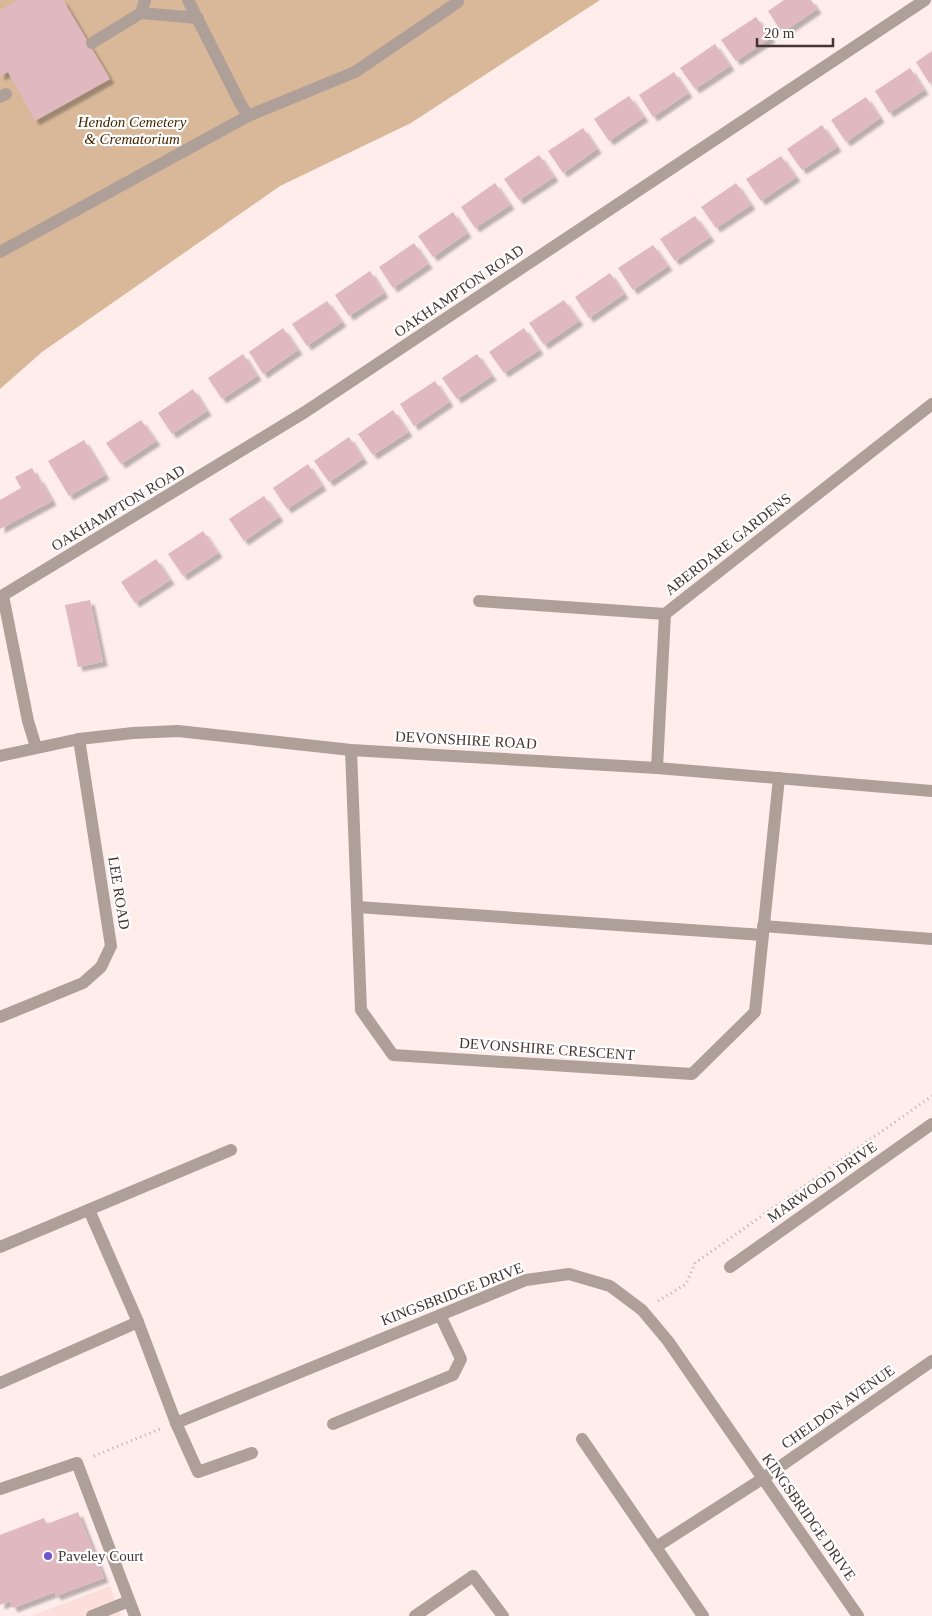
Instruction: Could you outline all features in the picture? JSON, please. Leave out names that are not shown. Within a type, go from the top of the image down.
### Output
[{"type":"street","points":[[141,13],[145,0]]},
{"type":"street","points":[[188,0],[238,101],[248,116]]},
{"type":"street","name":"OAKHAMPTON ROAD","points":[[36,747],[28,721],[2,597],[306,412],[924,0]]},
{"type":"street","points":[[0,252],[248,116],[355,72],[458,1]]},
{"type":"street","points":[[92,43],[141,13],[198,18]]},
{"type":"street","name":"ABERDARE GARDENS","points":[[657,768],[665,614],[932,404]]},
{"type":"street","points":[[479,601],[665,614]]},
{"type":"street","name":"DEVONSHIRE ROAD","points":[[0,756],[79,739],[134,733],[178,731],[351,750],[657,768],[932,791]]},
{"type":"street","name":"LEE ROAD","points":[[0,1017],[82,983],[101,967],[111,946],[79,739]]},
{"type":"street","name":"DEVONSHIRE CRESCENT","points":[[351,750],[361,1010],[393,1055],[692,1074],[755,1012],[779,778]]},
{"type":"street","points":[[357,908],[932,939]]},
{"type":"street","name":"MARWOOD DRIVE","points":[[730,1267],[932,1124]]},
{"type":"street","points":[[0,1247],[232,1150]]},
{"type":"street","points":[[89,1210],[138,1322],[176,1423],[198,1472],[252,1453]]},
{"type":"street","name":"KINGSBRIDGE DRIVE","points":[[176,1423],[526,1280],[570,1274],[610,1286],[642,1310],[668,1341],[858,1616]]},
{"type":"street","points":[[333,1424],[453,1375],[461,1359],[440,1315]]},
{"type":"street","points":[[0,1383],[138,1322]]},
{"type":"street","name":"CHELDON AVENUE","points":[[656,1547],[762,1479],[932,1361]]},
{"type":"street","points":[[582,1439],[703,1616]]},
{"type":"street","points":[[0,1489],[77,1463],[135,1616]]},
{"type":"street","points":[[415,1616],[473,1576],[503,1616]]},
{"type":"street","points":[[92,1616],[129,1601]]},
{"type":"path","points":[[97,1454],[150,1433]]},
{"type":"shaded area","points":[[110,1586],[121,1616],[31,1616]]},
{"type":"green space","name":"Hendon Cemetery & Crematorium","points":[[0,0],[600,0],[411,123],[280,186],[42,352],[0,389]]},
{"type":"building","points":[[18,0],[63,0],[110,79],[35,121],[8,72],[0,76],[0,10]]},
{"type":"building","points":[[784,0],[811,0],[817,9],[782,33],[768,11]]},
{"type":"building","points":[[756,17],[771,38],[736,61],[721,40]]},
{"type":"building","points":[[715,44],[730,66],[695,89],[680,68]]},
{"type":"building","points":[[932,51],[932,81],[929,83],[916,62]]},
{"type":"building","points":[[910,68],[924,90],[889,113],[875,91]]},
{"type":"building","points":[[674,72],[688,93],[653,117],[639,95]]},
{"type":"building","points":[[629,96],[644,117],[609,141],[594,119]]},
{"type":"building","points":[[866,97],[880,118],[846,142],[831,120]]},
{"type":"building","points":[[822,125],[837,147],[802,170],[787,149]]},
{"type":"building","points":[[583,128],[597,149],[563,173],[548,151]]},
{"type":"building","points":[[539,155],[554,177],[519,200],[504,179]]},
{"type":"building","points":[[781,156],[796,177],[761,201],[746,179]]},
{"type":"building","points":[[495,183],[510,205],[475,228],[461,207]]},
{"type":"building","points":[[736,183],[751,205],[716,228],[701,207]]},
{"type":"building","points":[[453,212],[467,233],[433,257],[418,236]]},
{"type":"building","points":[[695,216],[710,237],[675,261],[660,239]]},
{"type":"building","points":[[414,243],[428,264],[393,288],[379,267]]},
{"type":"building","points":[[653,245],[668,266],[633,290],[618,268]]},
{"type":"building","points":[[370,271],[384,293],[349,316],[335,295]]},
{"type":"building","points":[[610,273],[624,294],[589,318],[575,297]]},
{"type":"building","points":[[564,300],[579,321],[544,345],[529,323]]},
{"type":"building","points":[[327,301],[342,322],[307,346],[292,324]]},
{"type":"building","points":[[283,328],[298,350],[263,374],[249,352]]},
{"type":"building","points":[[524,328],[539,350],[504,373],[489,352]]},
{"type":"building","points":[[243,354],[257,376],[222,399],[208,378]]},
{"type":"building","points":[[477,354],[492,376],[457,399],[442,378]]},
{"type":"building","points":[[435,381],[449,402],[414,426],[400,404]]},
{"type":"building","points":[[193,389],[207,411],[172,434],[158,413]]},
{"type":"building","points":[[393,410],[408,432],[373,455],[358,434]]},
{"type":"building","points":[[141,420],[156,441],[121,464],[106,443]]},
{"type":"building","points":[[349,437],[363,459],[329,482],[314,461]]},
{"type":"building","points":[[84,440],[105,475],[69,496],[48,461]]},
{"type":"building","points":[[308,464],[322,486],[287,509],[273,488]]},
{"type":"building","points":[[32,468],[52,501],[0,529],[0,500],[21,488],[15,477]]},
{"type":"building","points":[[264,496],[279,517],[244,541],[229,519]]},
{"type":"building","points":[[203,531],[218,553],[183,576],[168,554]]},
{"type":"building","points":[[156,559],[170,580],[135,603],[121,582]]},
{"type":"building","points":[[90,600],[103,662],[78,667],[65,605]]},
{"type":"building","name":"Paveley Court","points":[[78,1512],[104,1578],[56,1596],[55,1592],[13,1608],[10,1601],[0,1605],[0,1535],[44,1518],[47,1524]]},
{"type":"place","name":"Paveley Court","points":[[48,1556]]}]
